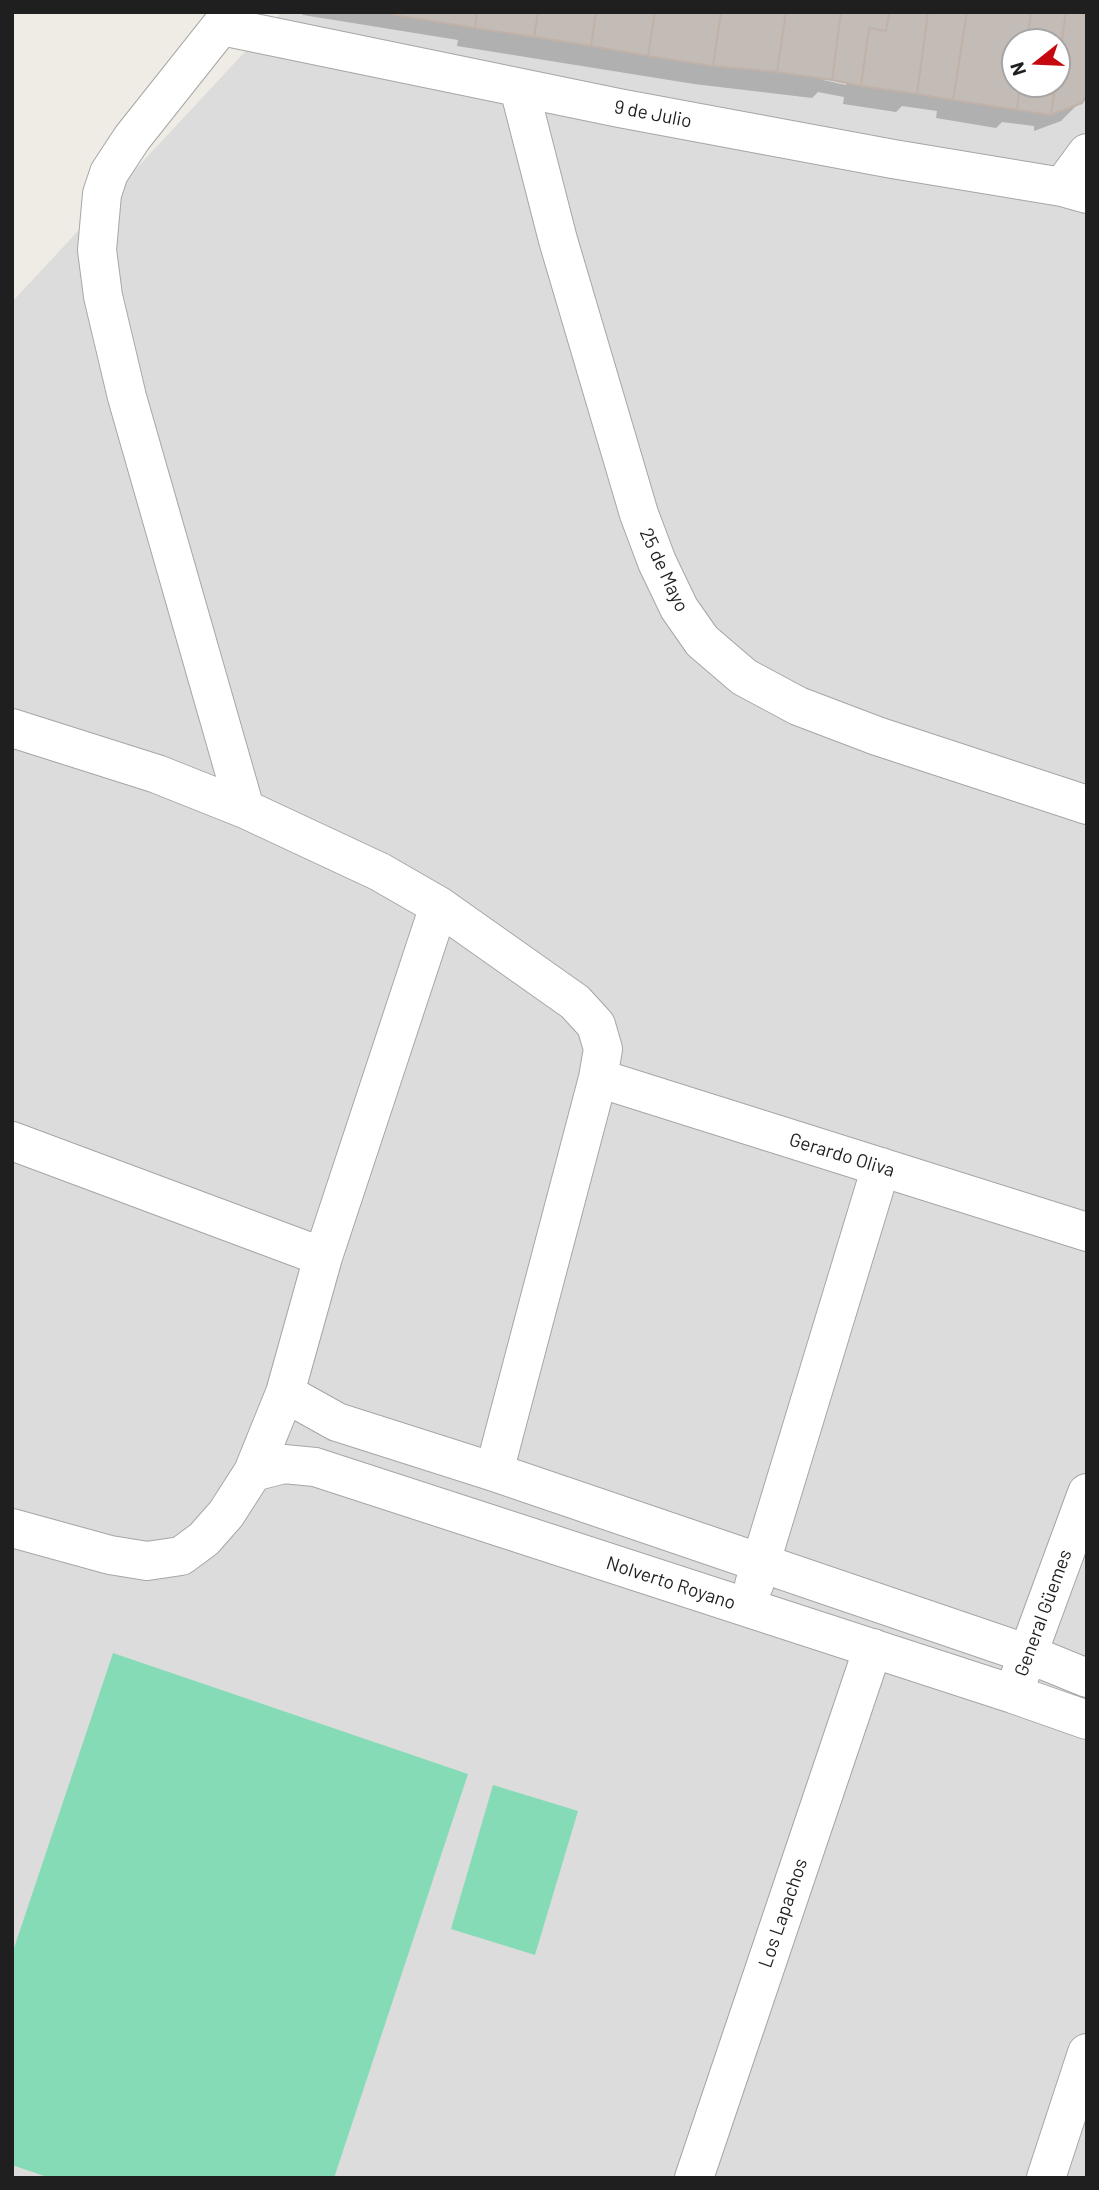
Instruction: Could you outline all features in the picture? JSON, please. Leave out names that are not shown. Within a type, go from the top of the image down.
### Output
[{"type":"street","name":"9 de Julio","points":[[226,19],[519,88],[1074,191]]},
{"type":"street","points":[[226,19],[126,146],[109,173],[102,194],[97,250],[103,296],[127,397],[246,809]]},
{"type":"street","name":"25 de Mayo","points":[[519,88],[558,240],[639,514],[657,562],[679,608],[702,641],[744,677],[798,706],[877,736],[1087,805]]},
{"type":"street","points":[[1074,191],[1087,153]]},
{"type":"street","points":[[12,728],[157,774],[246,809],[380,872],[439,906],[575,1002],[596,1025],[603,1049],[598,1078],[494,1472]]},
{"type":"street","points":[[12,1528],[110,1555],[147,1561],[181,1556],[204,1539],[226,1514],[253,1472],[285,1393],[323,1257],[439,906]]},
{"type":"street","name":"Gerardo Oliva","points":[[598,1078],[1087,1232]]},
{"type":"street","points":[[12,1141],[323,1257]]},
{"type":"street","points":[[748,1607],[880,1167]]},
{"type":"street","points":[[285,1393],[337,1422],[494,1472],[1028,1654],[1087,1678]]},
{"type":"street","name":"Nolverto Royano","points":[[253,1472],[284,1464],[315,1467],[1013,1693],[1087,1720]]},
{"type":"street","name":"General Güemes","points":[[1013,1693],[1087,1493]]},
{"type":"street","name":"Los Lapachos","points":[[694,2178],[873,1648]]},
{"type":"street","points":[[1046,2178],[1087,2053]]},
{"type":"shaded area","points":[[282,12],[1087,12],[1087,2178],[12,2178],[12,302]]},
{"type":"green space","points":[[113,1653],[468,1774],[334,2178],[50,2178],[12,2165],[12,1954]]},
{"type":"green space","points":[[493,1785],[578,1811],[535,1955],[451,1929]]},
{"type":"building","points":[[394,12],[477,12],[475,28],[394,15]]},
{"type":"building","points":[[477,12],[538,12],[534,37],[475,28]]},
{"type":"building","points":[[538,12],[596,12],[591,46],[534,37]]},
{"type":"building","points":[[596,12],[655,12],[648,56],[591,46]]},
{"type":"building","points":[[655,12],[721,12],[713,66],[648,56]]},
{"type":"building","points":[[721,12],[786,12],[777,72],[713,66]]},
{"type":"building","points":[[786,12],[841,12],[832,80],[777,72]]},
{"type":"building","points":[[841,12],[889,12],[886,31],[869,28],[861,86],[832,80]]},
{"type":"building","points":[[889,12],[928,12],[917,94],[861,86],[869,28],[886,31]]},
{"type":"building","points":[[928,12],[967,12],[953,100],[917,94]]},
{"type":"building","points":[[967,12],[1031,12],[1029,28],[1001,28],[1001,98],[1018,98],[1017,110],[953,100]]},
{"type":"building","points":[[1031,12],[1066,12],[1064,28],[1029,28]]},
{"type":"building","points":[[1066,12],[1087,12],[1087,95],[1082,103],[1051,115],[1053,98],[1071,98],[1071,28],[1064,28]]},
{"type":"building","points":[[1018,98],[1053,98],[1051,115],[1017,110]]}]
